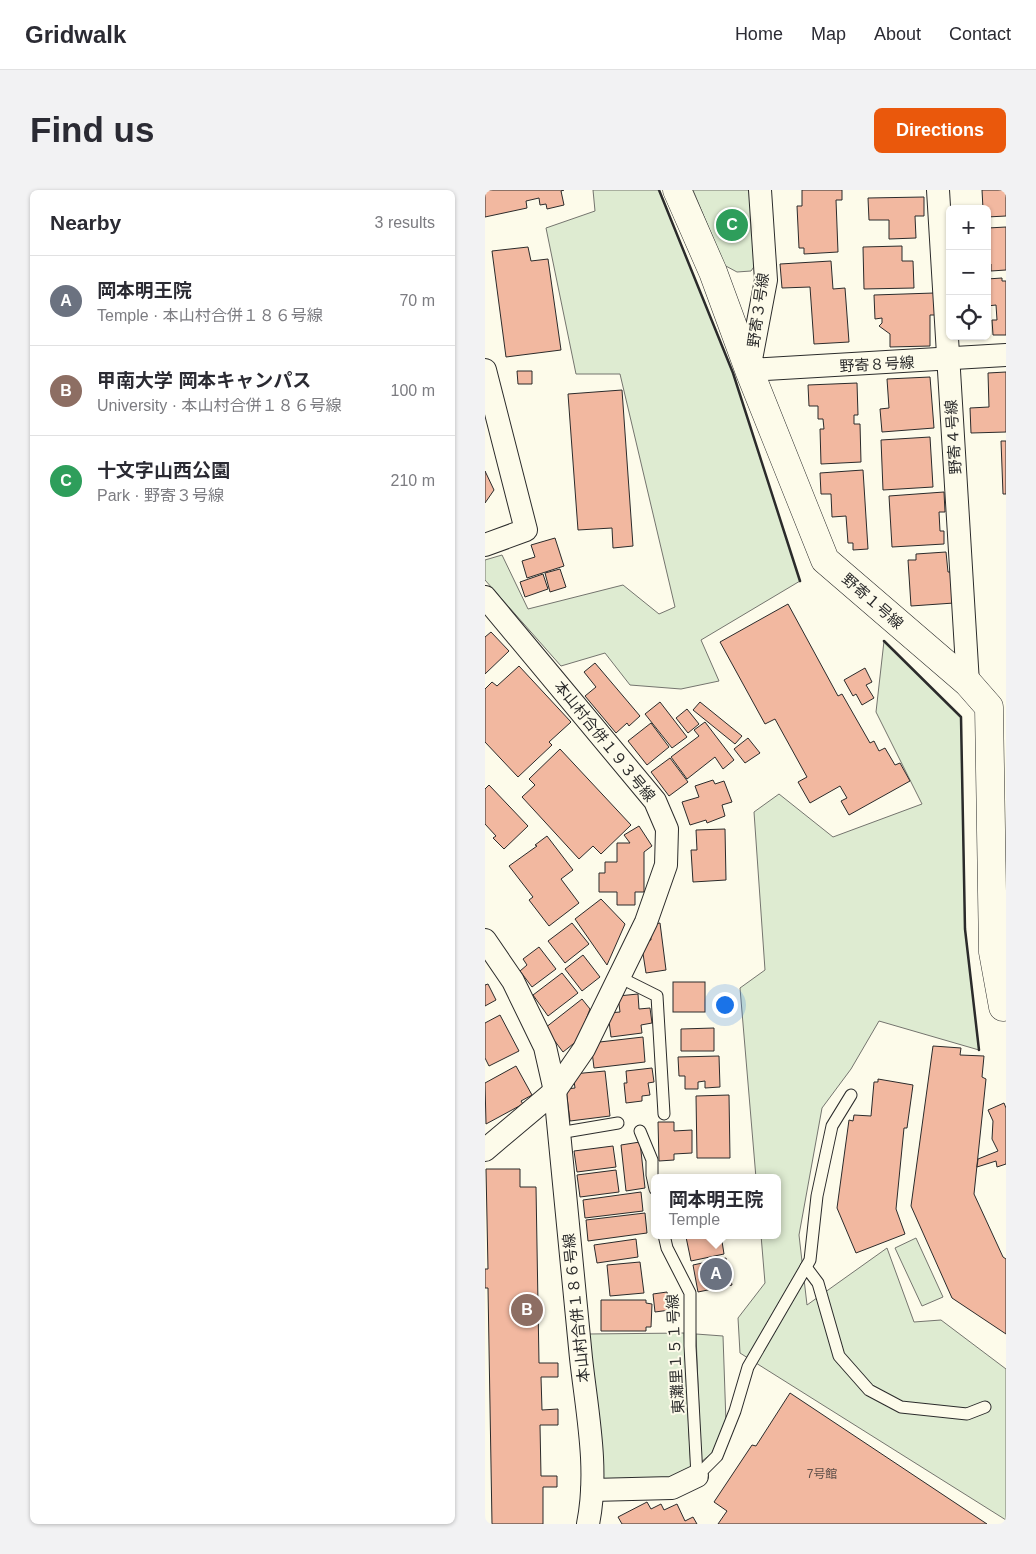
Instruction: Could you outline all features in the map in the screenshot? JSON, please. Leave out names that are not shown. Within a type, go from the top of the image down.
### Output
[{"type":"street","name":"野寄１号線","points":[[677,190],[713,272],[749,370],[825,560],[998,707],[993,952],[1005,1010]]},
{"type":"street","name":"野寄３号線","points":[[749,370],[766,280],[760,190]]},
{"type":"street","name":"野寄４号線","points":[[938,190],[968,683]]},
{"type":"street","name":"野寄８号線","points":[[749,370],[948,360],[1006,355]]},
{"type":"street","points":[[485,370],[526,530],[485,545]]},
{"type":"street","name":"本山村合併１９３号線","points":[[485,597],[655,801],[667,829],[666,865],[646,922],[584,1049],[555,1091],[485,1150]]},
{"type":"street","name":"本山村合併１８６号線","points":[[485,940],[513,981],[545,1047],[555,1091],[584,1388],[591,1441],[591,1490],[588,1524]]},
{"type":"street","points":[[591,1490],[672,1488],[697,1476]]},
{"type":"lane","points":[[619,977],[657,996],[664,1114]]},
{"type":"lane","points":[[697,1476],[717,1456],[735,1411],[748,1367],[810,1260],[817,1196],[832,1126],[851,1095]]},
{"type":"lane","points":[[559,1133],[618,1123]]},
{"type":"lane","points":[[640,1131],[652,1160],[652,1174]]},
{"type":"lane","name":"東灘里１５１号線","points":[[665,1239],[667,1248],[690,1293],[690,1346],[697,1476]]},
{"type":"lane","points":[[806,1267],[818,1283],[839,1356],[869,1390],[901,1407],[967,1414],[985,1407]]},
{"type":"green space","points":[[593,190],[659,190],[733,373],[800,581],[701,640],[719,681],[681,689],[630,685],[605,653],[561,666],[485,580],[485,560],[502,555],[528,609],[623,585],[659,614],[675,607],[620,374],[576,374],[546,228],[595,211]]},
{"type":"green space","points":[[693,190],[753,190],[758,261],[751,271],[737,272],[724,265]]},
{"type":"green space","points":[[884,641],[961,717],[965,929],[979,1050],[879,1021],[851,1069],[822,1108],[799,1235],[807,1305],[887,1248],[914,1322],[941,1320],[1006,1369],[1006,1520],[740,1353],[738,1318],[765,1283],[761,1239],[781,1239],[781,1174],[756,1174],[740,988],[765,970],[754,812],[779,794],[833,837],[922,804],[876,712]]},
{"type":"green space","points":[[916,1238],[943,1297],[922,1306],[895,1248]]},
{"type":"green space","points":[[684,1333],[691,1471],[668,1482],[600,1483],[588,1334]]},
{"type":"green space","points":[[696,1334],[723,1336],[726,1423],[712,1453],[701,1462]]},
{"type":"building","points":[[485,190],[564,190],[561,191],[564,205],[547,209],[546,204],[540,205],[539,198],[526,201],[527,208],[485,217]]},
{"type":"building","points":[[802,190],[842,190],[842,200],[836,200],[838,252],[804,254],[804,248],[799,248],[797,206],[802,206]]},
{"type":"building","points":[[982,190],[1006,190],[1006,216],[991,217],[991,205],[983,205]]},
{"type":"building","points":[[924,197],[924,216],[915,216],[916,238],[889,239],[889,220],[869,220],[868,198]]},
{"type":"building","points":[[1006,227],[1006,270],[991,271],[991,228]]},
{"type":"building","points":[[902,246],[902,261],[913,261],[914,288],[864,289],[863,247]]},
{"type":"building","points":[[528,247],[531,261],[548,259],[561,350],[506,357],[492,251]]},
{"type":"building","points":[[831,261],[833,289],[845,288],[849,342],[814,344],[810,287],[782,288],[780,264]]},
{"type":"building","points":[[1002,278],[1002,281],[1006,281],[1006,335],[993,335],[992,320],[997,320],[996,305],[991,306],[991,279]]},
{"type":"building","points":[[934,293],[935,315],[930,315],[930,346],[890,347],[890,334],[879,326],[882,323],[882,318],[875,319],[874,295]]},
{"type":"building","points":[[517,371],[532,371],[532,384],[518,384]]},
{"type":"building","points":[[1006,372],[1006,432],[971,433],[970,408],[989,407],[988,373]]},
{"type":"building","points":[[930,377],[934,428],[882,432],[880,409],[889,408],[887,379]]},
{"type":"building","points":[[857,383],[858,415],[854,415],[854,424],[860,424],[861,462],[821,464],[820,429],[824,429],[823,419],[818,419],[818,406],[809,406],[808,385]]},
{"type":"building","points":[[622,390],[633,546],[613,548],[612,528],[578,530],[568,394]]},
{"type":"building","points":[[930,437],[933,487],[883,490],[881,440]]},
{"type":"building","points":[[1001,441],[1006,441],[1006,494],[1003,494]]},
{"type":"building","points":[[863,470],[868,549],[853,550],[853,543],[848,543],[846,516],[832,517],[831,494],[821,494],[820,473]]},
{"type":"building","points":[[485,471],[494,490],[485,503]]},
{"type":"building","points":[[944,492],[945,512],[939,512],[940,531],[944,531],[944,544],[892,547],[889,496]]},
{"type":"building","points":[[555,538],[564,566],[527,578],[522,561],[535,557],[531,545]]},
{"type":"building","points":[[946,552],[948,572],[952,572],[954,603],[911,606],[908,560],[916,560],[916,554]]},
{"type":"building","points":[[560,569],[566,587],[550,592],[545,573]]},
{"type":"building","points":[[543,574],[548,589],[525,597],[520,582]]},
{"type":"building","points":[[788,604],[838,696],[842,694],[870,743],[874,741],[879,751],[885,748],[895,765],[900,763],[910,781],[849,815],[841,801],[847,798],[840,786],[810,803],[798,782],[807,777],[775,719],[765,724],[720,642]]},
{"type":"building","points":[[491,632],[509,651],[485,674],[485,637]]},
{"type":"building","points":[[595,663],[640,716],[629,726],[627,723],[616,733],[585,696],[596,687],[584,672]]},
{"type":"building","points":[[519,666],[571,722],[549,742],[552,745],[518,777],[485,742],[485,689],[492,682],[497,686]]},
{"type":"building","points":[[865,668],[872,682],[866,685],[874,698],[862,705],[856,694],[853,696],[844,680]]},
{"type":"building","points":[[660,702],[687,737],[672,748],[645,714]]},
{"type":"building","points":[[700,702],[742,736],[735,744],[693,710]]},
{"type":"building","points":[[687,709],[699,724],[688,733],[676,718]]},
{"type":"building","points":[[705,722],[734,760],[723,769],[715,757],[687,779],[671,757],[699,736],[694,730]]},
{"type":"building","points":[[651,723],[669,747],[647,765],[628,741]]},
{"type":"building","points":[[748,738],[760,753],[745,763],[734,749]]},
{"type":"building","points":[[560,749],[631,825],[601,854],[593,846],[579,859],[522,797],[535,785],[529,779]]},
{"type":"building","points":[[670,758],[688,782],[669,796],[651,772]]},
{"type":"building","points":[[713,780],[715,784],[724,781],[732,802],[722,805],[725,816],[707,823],[706,820],[690,825],[682,802],[699,797],[695,786]]},
{"type":"building","points":[[489,785],[528,826],[504,849],[493,838],[496,836],[485,824],[485,789]]},
{"type":"building","points":[[639,826],[652,846],[644,852],[644,892],[635,892],[635,905],[617,905],[617,892],[599,892],[599,873],[605,873],[605,862],[617,862],[617,843],[630,843],[624,835]]},
{"type":"building","points":[[725,829],[726,880],[693,882],[691,850],[697,850],[696,830]]},
{"type":"building","points":[[547,836],[573,870],[561,879],[579,903],[549,926],[529,900],[533,897],[509,866],[537,846],[535,845]]},
{"type":"building","points":[[601,899],[625,924],[607,965],[575,919]]},
{"type":"building","points":[[572,923],[589,944],[565,963],[548,941]]},
{"type":"building","points":[[660,923],[666,970],[646,973],[641,941],[651,940],[649,925]]},
{"type":"building","points":[[539,947],[556,969],[532,987],[520,971],[527,965],[523,959]]},
{"type":"building","points":[[583,955],[600,977],[582,991],[565,969]]},
{"type":"building","points":[[562,973],[578,993],[548,1016],[533,995]]},
{"type":"building","points":[[673,982],[705,982],[705,1012],[673,1012]]},
{"type":"building","points":[[488,984],[496,1000],[485,1006],[485,985]]},
{"type":"building","points":[[638,994],[639,1009],[650,1008],[652,1023],[641,1025],[642,1033],[611,1037],[608,1013],[620,1012],[618,996]]},
{"type":"building","points":[[582,999],[590,1009],[578,1040],[563,1052],[545,1028]]},
{"type":"building","points":[[500,1015],[519,1051],[489,1066],[485,1058],[485,1023]]},
{"type":"building","points":[[714,1028],[714,1051],[681,1051],[681,1029]]},
{"type":"building","points":[[643,1037],[645,1062],[594,1068],[591,1043]]},
{"type":"building","points":[[933,1046],[961,1048],[960,1055],[984,1056],[982,1077],[986,1079],[974,1194],[1003,1257],[1006,1259],[1006,1334],[952,1298],[911,1206]]},
{"type":"building","points":[[719,1056],[720,1087],[705,1088],[705,1081],[698,1082],[698,1089],[685,1089],[685,1076],[679,1076],[678,1057]]},
{"type":"building","points":[[516,1066],[532,1095],[521,1101],[523,1104],[486,1124],[485,1083]]},
{"type":"building","points":[[652,1068],[654,1082],[648,1083],[650,1095],[642,1096],[642,1101],[626,1103],[624,1083],[627,1083],[626,1071]]},
{"type":"building","points":[[605,1071],[610,1116],[570,1121],[566,1089],[575,1088],[573,1074]]},
{"type":"building","points":[[878,1079],[913,1085],[907,1128],[904,1128],[896,1209],[905,1234],[856,1253],[837,1208],[849,1120],[853,1121],[854,1115],[871,1116],[874,1082],[878,1082]]},
{"type":"building","points":[[729,1095],[730,1158],[697,1158],[696,1096]]},
{"type":"building","points":[[1004,1103],[1006,1108],[1006,1164],[997,1167],[996,1161],[977,1167],[978,1159],[998,1151],[992,1139],[993,1121],[988,1110]]},
{"type":"building","points":[[658,1122],[674,1122],[674,1131],[692,1130],[692,1153],[674,1154],[674,1160],[659,1161]]},
{"type":"building","points":[[640,1142],[645,1188],[626,1191],[621,1145]]},
{"type":"building","points":[[613,1146],[616,1167],[577,1172],[574,1151]]},
{"type":"building","points":[[486,1169],[520,1169],[520,1187],[536,1187],[539,1363],[558,1363],[558,1377],[541,1377],[542,1410],[558,1409],[558,1425],[540,1425],[541,1476],[557,1476],[557,1487],[543,1487],[543,1524],[492,1524],[488,1288],[485,1288],[485,1269],[488,1269]]},
{"type":"building","points":[[616,1170],[619,1192],[580,1197],[577,1175]]},
{"type":"building","points":[[641,1192],[643,1211],[585,1218],[583,1200]]},
{"type":"building","points":[[645,1213],[647,1233],[588,1241],[586,1220]]},
{"type":"building","points":[[636,1239],[638,1257],[597,1263],[594,1245]]},
{"type":"building","points":[[686,1239],[722,1239],[724,1254],[691,1261]]},
{"type":"building","points":[[726,1258],[732,1285],[698,1292],[693,1265]]},
{"type":"building","points":[[640,1262],[644,1293],[610,1296],[607,1265]]},
{"type":"building","points":[[667,1292],[670,1310],[655,1312],[653,1294]]},
{"type":"building","points":[[601,1300],[646,1300],[646,1303],[652,1304],[651,1327],[646,1327],[646,1331],[601,1331]]},
{"type":"building","points":[[790,1393],[987,1524],[718,1524],[727,1511],[714,1502],[752,1445],[756,1446]]},
{"type":"building","points":[[647,1502],[651,1509],[661,1504],[664,1510],[677,1504],[685,1521],[693,1517],[697,1524],[622,1524],[618,1517]]},
{"type":"wall","points":[[659,190],[733,373],[800,581]]},
{"type":"wall","points":[[884,641],[961,717],[965,929],[979,1050]]},
{"type":"place","name":"十文字山西公園","points":[[732,225]]},
{"type":"place","name":"岡本明王院","points":[[716,1274]]},
{"type":"place","name":"甲南大学 岡本キャンパス","points":[[527,1310]]}]
